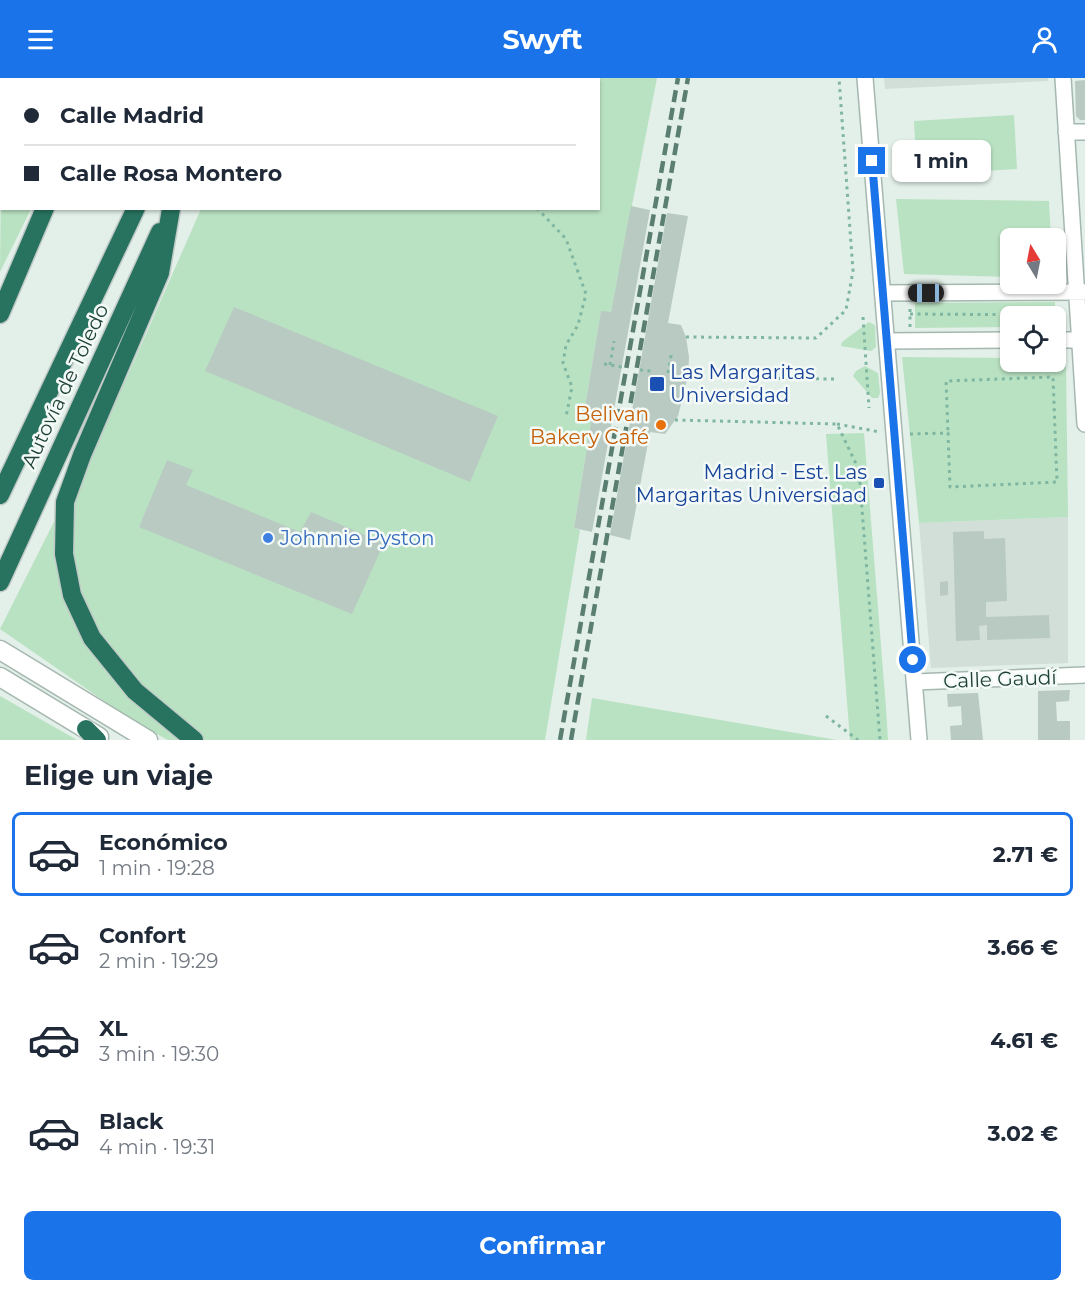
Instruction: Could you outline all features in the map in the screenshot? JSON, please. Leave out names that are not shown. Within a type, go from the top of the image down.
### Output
[{"type":"highway","points":[[0,314],[44,210]]},
{"type":"highway","name":"Autovía de Toledo","points":[[0,495],[135,210]]},
{"type":"highway","points":[[171,210],[160,273],[82,455],[65,502],[64,554],[72,595],[92,638],[135,691],[194,740]]},
{"type":"highway","name":"Autovía de Toledo","points":[[0,582],[171,210]]},
{"type":"street","points":[[866,78],[919,740]]},
{"type":"street","points":[[1063,78],[1081,292],[1079,315],[1083,340],[1085,424]]},
{"type":"street","points":[[1066,132],[1085,132]]},
{"type":"street","points":[[883,293],[1081,292]]},
{"type":"street","points":[[887,341],[1000,340]]},
{"type":"street","points":[[1066,340],[1083,340]]},
{"type":"street","points":[[0,651],[148,740]]},
{"type":"street","name":"Calle Gaudí","points":[[915,682],[1085,675]]},
{"type":"street","points":[[0,677],[91,735],[104,740]]},
{"type":"path","points":[[686,337],[816,338],[846,310],[853,271],[839,78]]},
{"type":"path","points":[[539,210],[566,239],[586,294],[578,325],[566,345],[563,363],[572,387],[566,417]]},
{"type":"path","points":[[910,293],[910,341]]},
{"type":"path","points":[[910,314],[1079,315]]},
{"type":"path","points":[[863,317],[869,408]]},
{"type":"path","points":[[610,365],[614,341]]},
{"type":"path","points":[[668,373],[672,351]]},
{"type":"path","points":[[604,364],[622,367]]},
{"type":"path","points":[[640,370],[651,371]]},
{"type":"path","points":[[1053,377],[1057,482],[950,487],[948,433],[946,381],[1053,377]]},
{"type":"path","points":[[726,378],[835,379]]},
{"type":"path","points":[[675,420],[837,424],[893,435],[948,433]]},
{"type":"path","points":[[837,424],[859,470],[880,740]]},
{"type":"path","points":[[826,716],[858,740]]},
{"type":"shaded area","points":[[884,78],[1048,78],[1048,81],[885,89]]},
{"type":"shaded area","points":[[1068,517],[1068,663],[931,668],[919,523]]},
{"type":"green space","points":[[600,78],[657,78],[611,312],[601,312],[583,419],[591,422],[574,528],[580,530],[545,740],[168,740],[133,721],[0,629],[128,375],[201,210],[600,210]]},
{"type":"green space","points":[[1014,115],[1017,169],[917,175],[914,121]]},
{"type":"green space","points":[[896,199],[1049,201],[1050,228],[1000,228],[1000,277],[904,274]]},
{"type":"green space","points":[[1,210],[31,210],[0,272]]},
{"type":"green space","points":[[1055,302],[1055,306],[1000,306],[1000,327],[915,328],[915,303]]},
{"type":"green space","points":[[869,322],[875,325],[876,347],[871,351],[841,346],[842,342]]},
{"type":"green space","points":[[902,357],[1000,358],[1000,372],[1066,372],[1066,364],[1068,517],[919,523]]},
{"type":"green space","points":[[865,366],[878,373],[880,393],[878,398],[872,398],[853,376],[856,371]]},
{"type":"green space","points":[[864,433],[888,740],[850,740],[826,434]]},
{"type":"green space","points":[[0,696],[77,740],[0,740]]},
{"type":"green space","points":[[592,698],[837,740],[586,740]]},
{"type":"building","points":[[1085,80],[1085,120],[1080,120],[1076,116],[1075,81]]},
{"type":"building","points":[[631,206],[650,210],[592,532],[574,528],[591,422],[583,419],[601,311],[611,312]]},
{"type":"building","name":"Las Margaritas Universidad","points":[[667,213],[688,216],[668,323],[681,325],[686,337],[689,357],[688,376],[678,416],[665,434],[650,432],[630,540],[610,535]]},
{"type":"building","points":[[234,307],[498,416],[470,482],[205,371]]},
{"type":"building","name":"Johnnie Pyston","points":[[167,460],[193,470],[186,485],[300,532],[311,512],[384,543],[352,614],[139,527]]},
{"type":"building","points":[[984,531],[984,539],[1005,538],[1007,601],[986,602],[986,617],[1049,615],[1050,638],[987,640],[987,625],[979,626],[980,640],[956,641],[953,532]]},
{"type":"building","points":[[948,581],[948,595],[940,596],[940,582]]},
{"type":"building","points":[[1070,690],[1069,701],[1056,702],[1057,721],[1070,721],[1070,740],[1038,740],[1038,691]]},
{"type":"building","points":[[978,693],[983,740],[951,740],[950,726],[962,725],[961,706],[948,707],[947,694]]},
{"type":"railway","points":[[560,740],[678,78]]},
{"type":"railway","points":[[571,740],[688,78]]},
{"type":"place","name":"Las Margaritas Universidad","points":[[657,384]]},
{"type":"place","name":"Belivan Bakery Café","points":[[661,425]]},
{"type":"place","name":"Madrid - Est. Las Margaritas Universidad","points":[[879,483]]},
{"type":"place","name":"Johnnie Pyston","points":[[268,538]]},
{"type":"route","points":[[872,161],[896,482],[913,660]]}]
